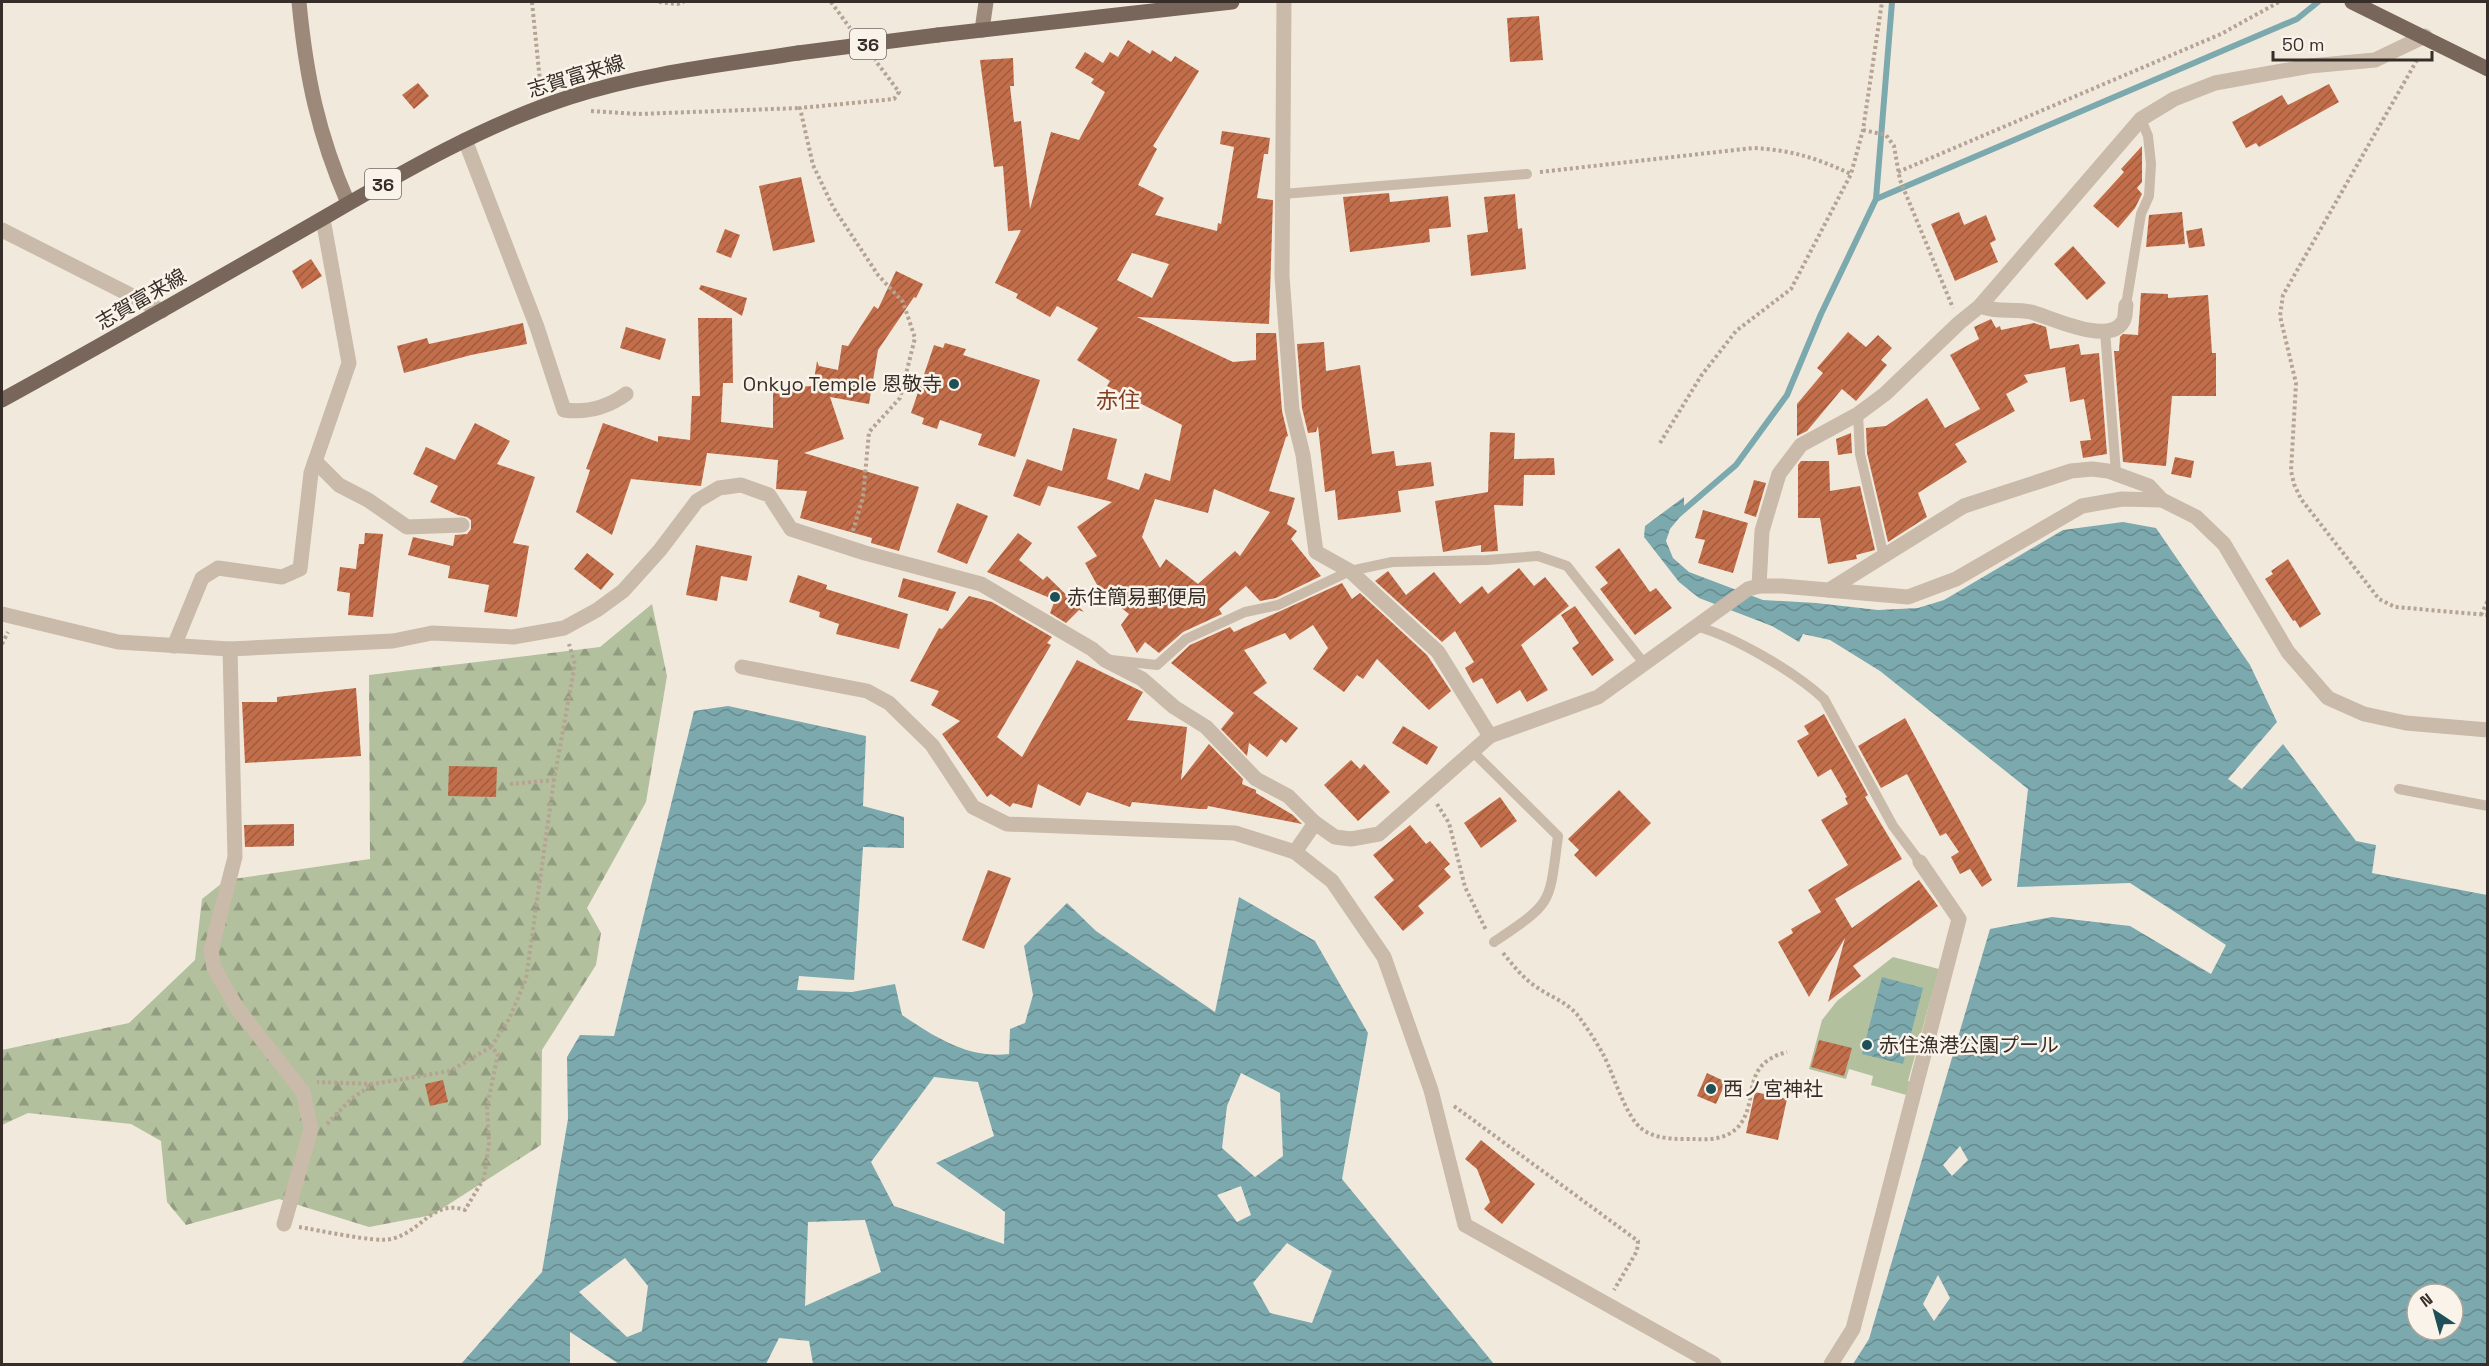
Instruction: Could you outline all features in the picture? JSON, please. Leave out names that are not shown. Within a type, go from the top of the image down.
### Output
[{"type":"main road","name":"志賀富来線","points":[[2,400],[162,311],[348,203],[465,140],[544,107],[648,76],[798,53],[1232,2]]},
{"type":"main road","points":[[2352,2],[2485,64]]},
{"type":"street","points":[[298,2],[305,64],[316,117],[348,203]]},
{"type":"street","points":[[981,30],[986,2]]},
{"type":"street","points":[[1284,2],[1282,276],[1292,410],[1303,455],[1316,552],[1350,571],[1438,652],[1490,736]]},
{"type":"street","points":[[1754,588],[1762,531],[1779,474],[1801,445],[1858,414],[1885,393],[1959,322],[1980,306],[2141,119],[2174,99],[2215,83],[2262,73],[2375,60],[2425,36]]},
{"type":"street","points":[[465,140],[530,306],[564,410],[578,412],[609,405],[626,394]]},
{"type":"street","points":[[174,646],[202,578],[219,568],[282,577],[300,569],[310,473],[349,363],[323,219]]},
{"type":"street","points":[[2,230],[162,311]]},
{"type":"street","points":[[1980,306],[2029,311],[2082,329],[2105,331],[2116,329],[2122,323],[2126,305]]},
{"type":"street","points":[[315,461],[339,484],[368,500],[407,527],[462,525]]},
{"type":"street","points":[[1829,590],[1964,506],[2026,483],[2071,471],[2091,469],[2116,473],[2149,486],[2162,500],[2196,517],[2224,544],[2288,652],[2328,698],[2364,714],[2406,723],[2487,730]]},
{"type":"street","points":[[2,614],[118,642],[230,649],[393,641],[432,633],[513,637],[564,628],[597,610],[623,591],[660,550],[697,501],[719,488],[741,485],[769,495],[791,529],[848,548],[981,584],[1092,649],[1104,660],[1142,679],[1173,707],[1206,727],[1256,779],[1288,796],[1315,824],[1335,837],[1351,839],[1379,834],[1490,736],[1598,697],[1643,662],[1754,588],[1829,590],[1908,597],[1956,579],[2082,506],[2122,499],[2162,500]]},
{"type":"street","points":[[230,649],[235,857],[211,950],[214,968],[237,1008],[303,1092],[311,1129],[284,1224]]},
{"type":"street","points":[[742,667],[867,690],[889,703],[932,745],[973,807],[1006,824],[1235,833],[1294,852],[1332,880],[1384,957],[1431,1090],[1465,1225],[1714,1365]]},
{"type":"street","points":[[1294,852],[1315,824]]},
{"type":"street","points":[[1831,1365],[1853,1329],[1959,919],[1920,862]]},
{"type":"lane","points":[[2126,305],[2141,214],[2148,196],[2151,164],[2148,136],[2141,119]]},
{"type":"lane","points":[[1283,194],[1527,174]]},
{"type":"lane","points":[[2105,331],[2116,473]]},
{"type":"lane","points":[[1858,414],[1860,454],[1884,557]]},
{"type":"lane","points":[[1104,660],[1156,665],[1186,639],[1245,612],[1278,605],[1350,571],[1392,562],[1488,560],[1538,556],[1567,566],[1643,662]]},
{"type":"lane","points":[[1701,623],[1809,685],[1824,699],[1893,826],[1920,862]]},
{"type":"lane","points":[[1472,751],[1558,836],[1551,891],[1545,903],[1534,915],[1494,942]]},
{"type":"lane","points":[[2399,789],[2487,806]]},
{"type":"path","points":[[532,2],[544,107]]},
{"type":"path","points":[[658,2],[677,4],[684,2]]},
{"type":"path","points":[[831,2],[856,36]]},
{"type":"path","points":[[1660,443],[1701,375],[1736,331],[1791,289],[1851,174],[1863,130],[1882,2]]},
{"type":"path","points":[[1898,172],[2221,34],[2279,2]]},
{"type":"path","points":[[2425,36],[2420,55],[2283,295],[2280,316],[2296,383],[2291,471],[2301,499],[2379,599],[2395,607],[2487,615]]},
{"type":"path","points":[[588,111],[638,114],[800,108],[894,99],[899,92],[870,54]]},
{"type":"path","points":[[800,108],[813,165],[833,207],[878,275],[903,302],[915,338],[900,398],[869,432],[863,497],[848,548]]},
{"type":"path","points":[[1863,130],[1886,135],[1894,146],[1900,180],[1959,322]]},
{"type":"path","points":[[1527,174],[1753,148],[1789,150],[1816,158],[1851,174]]},
{"type":"path","points":[[2481,615],[2487,600]]},
{"type":"path","points":[[292,1080],[373,1084],[450,1071],[491,1047],[508,1019],[526,979],[554,780],[575,664],[564,628]]},
{"type":"path","points":[[510,784],[554,780]]},
{"type":"path","points":[[1428,791],[1449,823],[1465,887],[1494,942],[1520,974],[1536,987],[1566,1004],[1578,1016],[1604,1055],[1633,1117],[1641,1128],[1657,1137],[1697,1139],[1719,1138],[1730,1134],[1743,1120],[1755,1076],[1762,1065],[1774,1055],[1787,1052]]},
{"type":"path","points":[[284,1224],[389,1240],[416,1227],[440,1208],[450,1206],[465,1210],[484,1178],[489,1143],[487,1107],[498,1054],[491,1047]]},
{"type":"path","points":[[308,1144],[351,1099],[373,1084]]},
{"type":"path","points":[[1431,1090],[1638,1241],[1637,1251],[1605,1304]]},
{"type":"green space","points":[[652,604],[667,676],[646,802],[587,908],[601,933],[596,965],[542,1050],[541,1145],[432,1215],[369,1227],[279,1199],[186,1225],[167,1202],[161,1141],[131,1124],[28,1113],[2,1125],[2,1050],[129,1023],[195,960],[202,899],[226,880],[370,859],[369,675],[600,647]]},
{"type":"green space","name":"赤住漁港公園プール","points":[[1893,957],[1939,969],[1908,1081],[1913,1083],[1910,1096],[1871,1085],[1873,1076],[1849,1069],[1846,1079],[1809,1069],[1822,1020],[1837,1001]]},
{"type":"water","points":[[1684,497],[1684,512],[1670,529],[1666,541],[1673,558],[1689,572],[1763,600],[1878,610],[1918,608],[1944,600],[2063,530],[2123,522],[2156,528],[2250,665],[2277,722],[2228,779],[2242,789],[2283,744],[2356,841],[2376,845],[2372,873],[2487,895],[2487,1364],[1853,1364],[1869,1339],[1990,929],[2052,917],[2130,926],[2211,974],[2226,945],[2130,883],[2017,887],[2028,789],[1880,671],[1830,640],[1803,634],[1799,642],[1772,626],[1699,598],[1679,582],[1644,537],[1645,526]],"holes":[[[1960,1146],[1968,1160],[1952,1176],[1943,1165]],[[1938,1275],[1950,1298],[1934,1321],[1923,1304]]]},
{"type":"water","points":[[728,706],[866,736],[863,806],[904,817],[904,848],[863,847],[854,980],[799,976],[797,990],[852,992],[895,984],[902,1015],[927,1031],[966,1050],[994,1055],[1009,1054],[1010,1029],[1025,1023],[1033,995],[1024,946],[1067,903],[1096,931],[1215,1012],[1239,897],[1315,941],[1368,1033],[1342,1179],[1494,1364],[813,1364],[809,1341],[779,1338],[766,1364],[619,1364],[570,1332],[570,1364],[461,1364],[542,1272],[568,1119],[567,1057],[580,1035],[614,1036],[694,711]],"holes":[[[1241,1073],[1280,1093],[1283,1156],[1255,1177],[1222,1148],[1227,1106]],[[934,1077],[978,1082],[994,1136],[936,1163],[1005,1212],[1004,1244],[894,1206],[871,1162]],[[1241,1186],[1251,1215],[1237,1222],[1217,1195]],[[865,1220],[881,1272],[805,1306],[808,1222]],[[1287,1243],[1332,1271],[1312,1323],[1270,1313],[1253,1283]],[[625,1258],[648,1286],[642,1331],[627,1337],[579,1292]]]},
{"type":"water","points":[[1882,977],[1923,988],[1903,1064],[1862,1054]]},
{"type":"building","points":[[1539,16],[1543,60],[1510,62],[1507,18]]},
{"type":"building","points":[[1128,40],[1150,54],[1152,50],[1171,62],[1175,56],[1199,71],[1153,146],[1157,149],[1138,185],[1164,198],[1155,215],[1217,231],[1218,223],[1221,224],[1234,147],[1220,144],[1222,131],[1270,138],[1268,154],[1264,154],[1257,198],[1273,200],[1269,324],[1137,317],[1233,362],[1256,360],[1256,333],[1276,333],[1282,411],[1288,436],[1269,491],[1295,498],[1287,524],[1297,531],[1291,539],[1321,576],[1276,598],[1260,601],[1246,586],[1219,609],[1222,614],[1183,632],[1159,653],[1145,642],[1137,653],[1121,625],[1129,614],[1101,592],[1085,563],[1097,556],[1077,527],[1112,502],[1048,486],[1040,506],[1013,496],[1027,459],[1062,471],[1073,428],[1117,439],[1107,479],[1139,490],[1145,473],[1170,481],[1182,425],[1107,386],[1110,381],[1077,360],[1098,328],[1057,306],[1050,317],[1016,298],[1018,294],[995,283],[1021,230],[1008,231],[1003,166],[994,167],[980,60],[1013,58],[1014,86],[1010,86],[1014,122],[1021,121],[1030,209],[1051,132],[1079,140],[1105,92],[1091,83],[1094,79],[1075,68],[1085,52],[1103,63],[1110,52],[1118,57]],"holes":[[[1132,253],[1169,264],[1152,298],[1117,280]],[[1214,489],[1270,512],[1240,556],[1235,551],[1198,584],[1166,559],[1160,568],[1142,537],[1155,499],[1208,513]]]},
{"type":"building","points":[[418,83],[429,96],[414,109],[402,95]]},
{"type":"building","points":[[2329,84],[2339,102],[2259,147],[2256,143],[2246,148],[2232,122],[2282,95],[2288,105]]},
{"type":"building","points":[[2142,146],[2142,182],[2137,188],[2142,194],[2135,208],[2118,228],[2093,206],[2124,172],[2121,169]]},
{"type":"building","points":[[801,177],[815,242],[773,251],[759,186]]},
{"type":"building","points":[[1389,193],[1390,202],[1448,196],[1451,227],[1429,229],[1430,242],[1350,252],[1343,197]]},
{"type":"building","points":[[1515,194],[1518,229],[1522,228],[1526,269],[1471,276],[1467,235],[1488,232],[1484,197]]},
{"type":"building","points":[[1959,212],[1964,225],[1986,215],[1996,240],[1990,243],[1998,262],[1955,281],[1931,224]]},
{"type":"building","points":[[2182,212],[2185,244],[2146,247],[2149,215]]},
{"type":"building","points":[[2202,228],[2205,246],[2189,248],[2186,231]]},
{"type":"building","points":[[725,229],[740,235],[731,258],[716,252]]},
{"type":"building","points":[[2073,246],[2106,283],[2087,300],[2054,264]]},
{"type":"building","points":[[311,259],[322,276],[302,289],[292,271]]},
{"type":"building","points":[[896,271],[923,284],[916,298],[914,297],[878,350],[869,404],[830,397],[844,439],[804,453],[919,487],[899,551],[871,543],[872,538],[800,518],[807,491],[776,489],[778,460],[707,453],[701,486],[631,479],[612,535],[576,512],[590,470],[586,469],[603,423],[658,442],[658,436],[690,440],[692,396],[700,396],[698,318],[732,318],[733,383],[723,383],[721,422],[773,428],[773,388],[813,386],[817,361],[819,366],[838,370],[842,345],[848,346],[874,306],[878,309]]},
{"type":"building","points":[[701,285],[747,298],[742,316],[699,289]]},
{"type":"building","points":[[2141,293],[2168,294],[2168,298],[2208,295],[2212,353],[2216,353],[2216,396],[2172,396],[2166,466],[2123,462],[2114,351],[2119,351],[2120,337],[2123,334],[2138,335]]},
{"type":"building","points":[[1991,319],[1996,328],[2000,326],[2001,330],[2034,323],[2046,327],[2050,349],[2079,344],[2081,355],[2099,353],[2107,454],[2083,458],[2080,441],[2091,440],[2084,399],[2070,402],[2065,367],[2024,375],[2028,382],[2006,394],[2015,411],[1955,444],[1967,462],[1918,493],[1927,517],[1888,542],[1867,453],[1866,428],[1886,426],[1927,398],[1945,428],[1980,409],[1950,355],[1979,339],[1974,327]]},
{"type":"building","points":[[523,323],[527,344],[471,355],[404,373],[397,346],[427,338],[429,344]]},
{"type":"building","points":[[626,327],[666,339],[660,360],[620,348]]},
{"type":"building","points":[[1848,332],[1866,347],[1878,335],[1892,348],[1881,360],[1887,365],[1856,401],[1842,389],[1807,431],[1797,436],[1797,404],[1823,373],[1817,368]]},
{"type":"building","points":[[1324,342],[1326,371],[1360,365],[1372,454],[1394,451],[1396,466],[1431,462],[1434,486],[1398,491],[1401,512],[1338,520],[1335,490],[1325,492],[1318,426],[1316,432],[1308,433],[1302,408],[1297,344]]},
{"type":"building","points":[[945,343],[966,349],[963,355],[1040,380],[1015,457],[978,445],[982,434],[940,420],[937,429],[922,424],[924,418],[911,413],[934,345],[943,348]]},
{"type":"building","points":[[475,423],[510,441],[497,464],[535,477],[513,543],[529,546],[517,617],[484,612],[489,585],[448,578],[450,566],[408,555],[413,537],[453,546],[455,535],[467,534],[471,529],[471,520],[467,517],[430,502],[438,486],[413,474],[426,447],[455,460]]},
{"type":"building","points":[[1490,432],[1515,433],[1514,459],[1554,458],[1555,475],[1524,475],[1523,506],[1494,505],[1498,551],[1481,552],[1481,545],[1443,552],[1435,501],[1488,492]]},
{"type":"building","points":[[1851,433],[1852,453],[1838,455],[1836,439]]},
{"type":"building","points":[[2175,457],[2194,461],[2191,478],[2171,474]]},
{"type":"building","points":[[1801,461],[1829,461],[1830,491],[1860,486],[1875,550],[1856,555],[1857,559],[1828,564],[1820,518],[1798,518],[1798,465]]},
{"type":"building","points":[[1754,480],[1766,483],[1756,517],[1744,513]]},
{"type":"building","points":[[957,503],[988,516],[967,564],[937,552]]},
{"type":"building","points":[[1703,510],[1748,523],[1733,573],[1698,563],[1705,540],[1695,538]]},
{"type":"building","points":[[365,533],[383,534],[373,617],[348,615],[350,593],[337,591],[340,567],[356,569],[359,544],[364,544]]},
{"type":"building","points":[[1018,533],[1032,543],[1019,560],[1043,580],[1047,576],[1084,612],[1079,610],[1066,623],[1050,613],[1055,600],[987,572]]},
{"type":"building","points":[[696,545],[752,556],[747,581],[721,576],[717,601],[686,595]]},
{"type":"building","points":[[1619,548],[1650,592],[1656,588],[1672,608],[1635,635],[1600,589],[1608,583],[1595,567]]},
{"type":"building","points":[[587,553],[614,574],[601,590],[574,569]]},
{"type":"building","points":[[2288,559],[2321,614],[2300,628],[2265,579],[2273,574],[2271,571]]},
{"type":"building","points":[[1519,568],[1534,586],[1545,577],[1569,606],[1521,645],[1548,690],[1527,702],[1520,690],[1497,704],[1482,678],[1473,683],[1465,668],[1474,662],[1455,631],[1442,642],[1375,581],[1388,571],[1406,595],[1434,572],[1460,604],[1482,586],[1488,594]]},
{"type":"building","points":[[798,575],[827,585],[826,589],[908,614],[899,649],[836,634],[839,624],[819,617],[820,612],[789,602]]},
{"type":"building","points":[[903,578],[956,592],[948,611],[898,597]]},
{"type":"building","points":[[1342,583],[1352,599],[1360,593],[1427,655],[1451,691],[1429,710],[1377,659],[1363,679],[1357,675],[1344,692],[1313,669],[1328,648],[1313,625],[1290,640],[1285,633],[1244,650],[1267,683],[1253,693],[1298,728],[1286,743],[1281,739],[1267,757],[1249,743],[1247,756],[1221,729],[1234,713],[1171,663],[1190,645],[1230,627],[1234,632]]},
{"type":"building","points":[[969,596],[992,602],[1052,637],[1047,643],[1051,645],[997,737],[1022,757],[1077,660],[1143,692],[1127,720],[1187,727],[1181,780],[1209,744],[1243,779],[1242,784],[1256,790],[1256,793],[1293,815],[1302,824],[1208,806],[1207,809],[1200,809],[1132,802],[1130,807],[1087,792],[1080,806],[1038,784],[1032,808],[1013,803],[1010,807],[991,794],[987,797],[942,734],[960,721],[931,705],[939,691],[910,681],[939,628],[942,629]]},
{"type":"building","points":[[1575,606],[1614,660],[1592,676],[1572,648],[1579,643],[1561,615]]},
{"type":"building","points":[[356,688],[361,756],[245,763],[242,702],[277,702],[277,697]]},
{"type":"building","points":[[1824,714],[1868,795],[1865,797],[1902,859],[1835,899],[1852,928],[1919,880],[1938,906],[1853,966],[1861,976],[1828,1002],[1845,938],[1809,997],[1778,942],[1793,933],[1791,929],[1821,912],[1808,890],[1848,865],[1821,820],[1848,804],[1845,798],[1847,797],[1831,769],[1818,777],[1797,741],[1809,734],[1804,726]]},
{"type":"building","points":[[1905,718],[1992,880],[1982,887],[1970,869],[1960,874],[1951,857],[1959,852],[1946,833],[1940,836],[1907,774],[1881,788],[1858,746]]},
{"type":"building","points":[[1403,726],[1438,747],[1427,765],[1392,743]]},
{"type":"building","points":[[1351,760],[1360,769],[1364,764],[1390,792],[1358,821],[1324,785]]},
{"type":"building","points":[[449,766],[497,767],[496,797],[448,796]]},
{"type":"building","points":[[1619,790],[1651,823],[1596,877],[1574,855],[1579,850],[1568,839]]},
{"type":"building","points":[[1500,797],[1517,821],[1481,848],[1464,823]]},
{"type":"building","points":[[294,824],[294,846],[245,847],[244,825]]},
{"type":"building","points":[[1410,825],[1426,844],[1430,841],[1450,864],[1444,869],[1451,877],[1418,906],[1424,913],[1403,931],[1374,897],[1394,880],[1373,855]]},
{"type":"building","points":[[988,870],[1011,878],[984,949],[962,940]]},
{"type":"building","points":[[1819,1040],[1852,1048],[1844,1076],[1811,1067]]},
{"type":"building","name":"西ノ宮神社","points":[[1707,1073],[1726,1082],[1716,1104],[1697,1096]]},
{"type":"building","points":[[443,1080],[448,1102],[430,1106],[425,1084]]},
{"type":"building","points":[[1755,1092],[1787,1099],[1778,1140],[1746,1133]]},
{"type":"building","points":[[1481,1140],[1535,1184],[1502,1224],[1484,1209],[1490,1202],[1477,1169],[1465,1159]]},
{"type":"waterway","points":[[1679,514],[1736,465],[1787,395],[1821,314],[1876,199],[1892,2]]},
{"type":"waterway","points":[[1876,199],[2297,19],[2318,2]]},
{"type":"place","name":"Onkyo Temple 恩敬寺","points":[[954,384]]},
{"type":"place","name":"赤住簡易郵便局","points":[[1055,597]]},
{"type":"place","name":"赤住漁港公園プール","points":[[1867,1045]]},
{"type":"place","name":"西ノ宮神社","points":[[1711,1089]]},
{"type":"district","name":"赤住","points":[[1118,400]]}]
